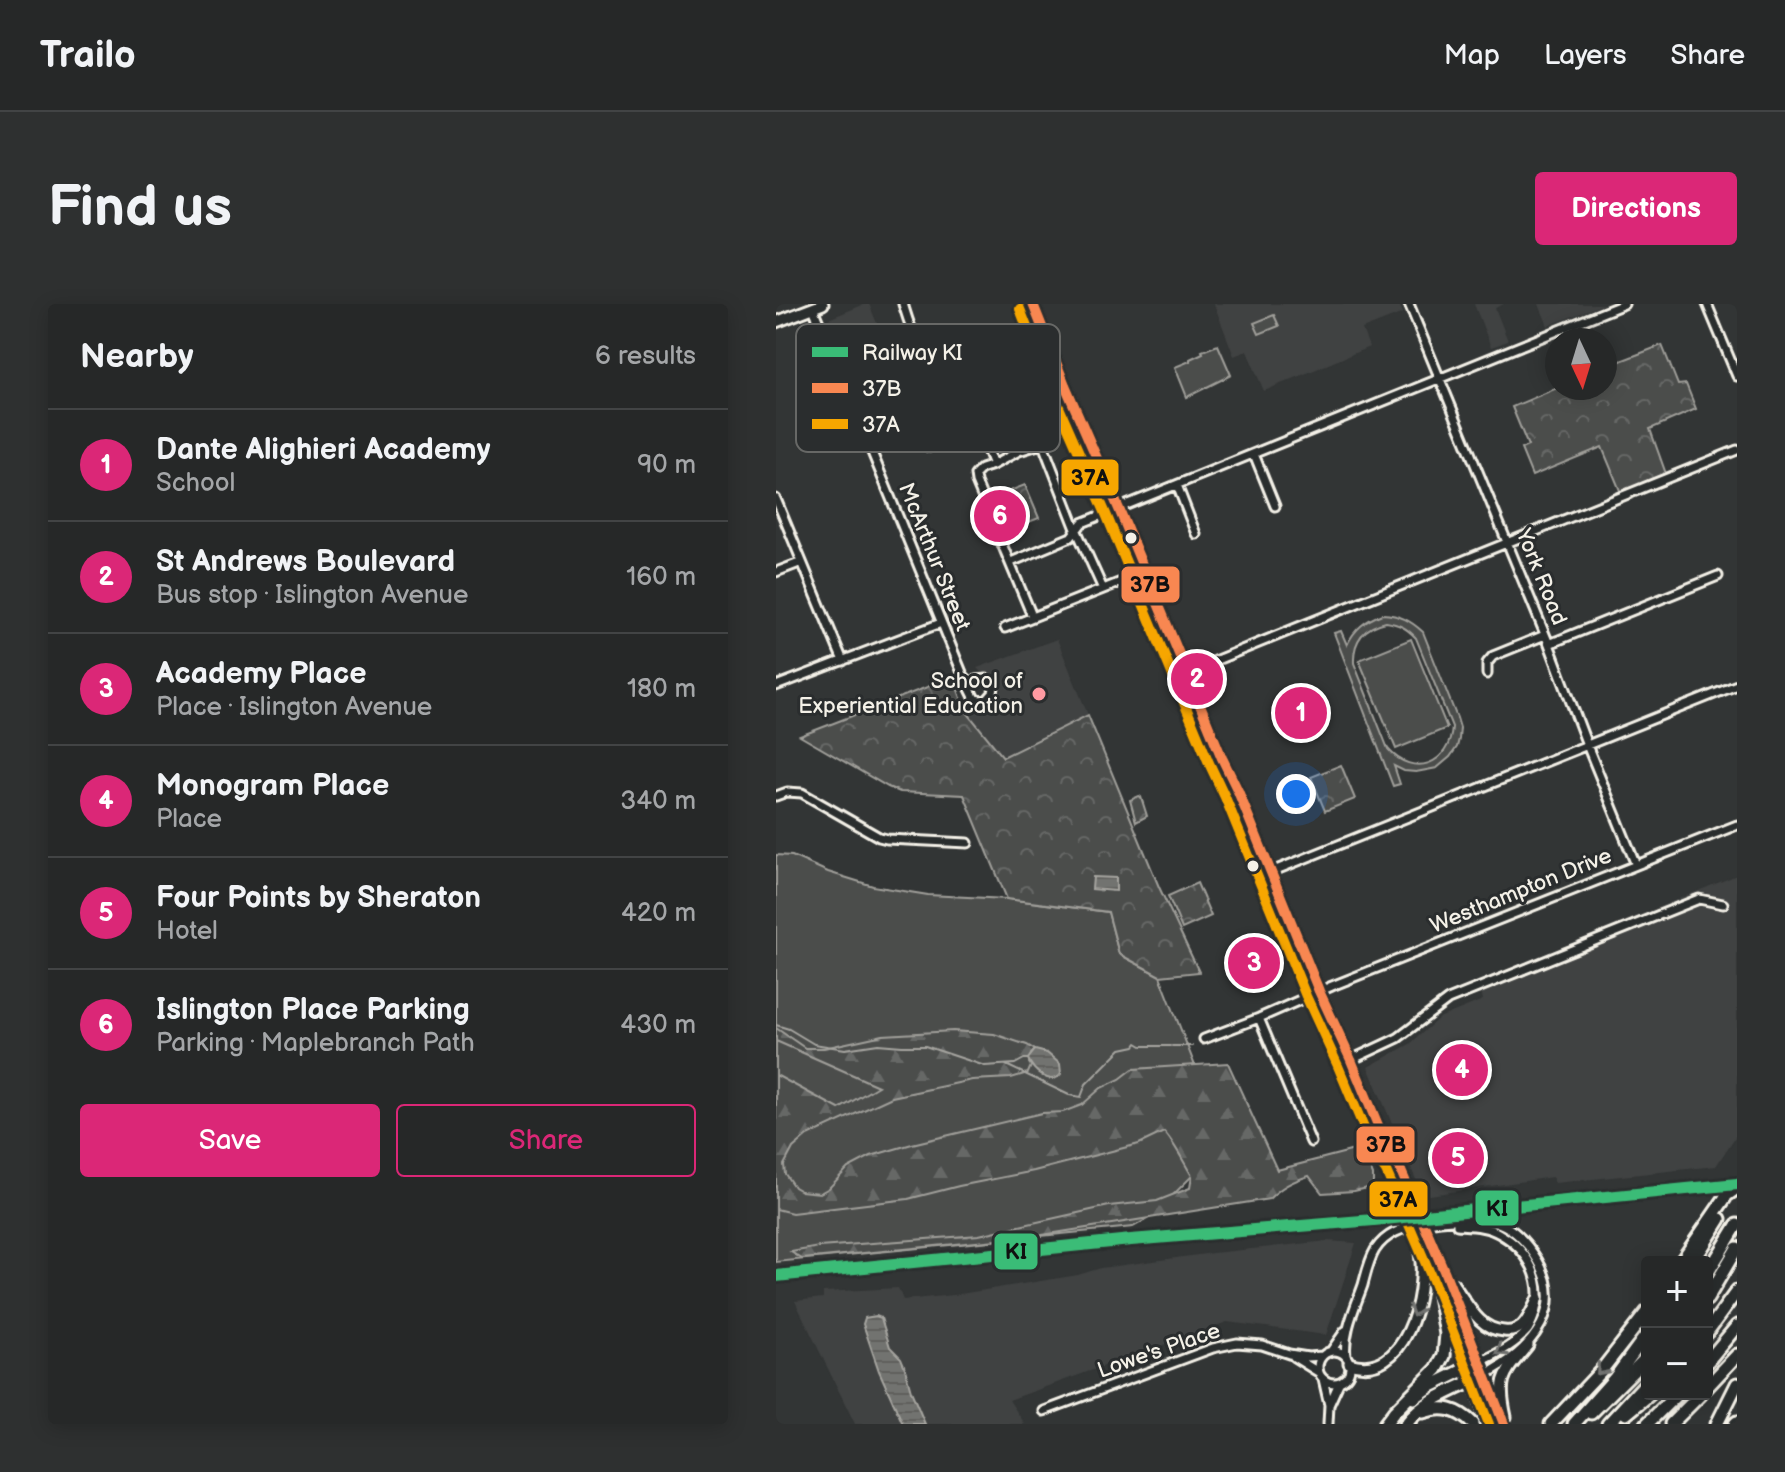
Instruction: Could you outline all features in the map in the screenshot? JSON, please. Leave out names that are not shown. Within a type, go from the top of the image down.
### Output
[{"type":"highway","points":[[1685,1256],[1727,1195],[1737,1190]]},
{"type":"highway","points":[[1697,1256],[1737,1190]]},
{"type":"highway","points":[[1713,1264],[1737,1225]]},
{"type":"highway","points":[[1713,1289],[1737,1248]]},
{"type":"highway","points":[[1385,1424],[1437,1369],[1444,1356],[1446,1340],[1437,1285]]},
{"type":"highway","points":[[1710,1328],[1737,1291]]},
{"type":"highway","points":[[1551,1424],[1601,1371],[1641,1320]]},
{"type":"highway","points":[[1713,1355],[1737,1326]]},
{"type":"highway","points":[[1576,1424],[1641,1342]]},
{"type":"highway","points":[[1713,1381],[1737,1355]]},
{"type":"highway","points":[[1394,1412],[1431,1386],[1480,1362]]},
{"type":"highway","points":[[1576,1424],[1604,1403],[1641,1363]]},
{"type":"highway","points":[[1407,1422],[1429,1402],[1485,1375]]},
{"type":"highway","points":[[1717,1424],[1737,1384]]},
{"type":"highway","points":[[1608,1424],[1641,1388]]},
{"type":"highway","points":[[1614,1424],[1643,1400]]},
{"type":"highway","points":[[1647,1424],[1671,1400]]},
{"type":"highway","points":[[1671,1424],[1695,1400]]},
{"type":"highway","points":[[1407,1422],[1424,1411],[1448,1408],[1473,1424]]},
{"type":"main road","points":[[1033,304],[1041,324]]},
{"type":"main road","points":[[776,322],[818,306]]},
{"type":"main road","points":[[1060,372],[1319,991],[1445,1273],[1505,1424]]},
{"type":"main road","points":[[1389,1152],[1390,1166],[1401,1198],[1425,1230],[1437,1285],[1488,1424]]},
{"type":"main road","points":[[1348,1360],[1359,1366],[1371,1366],[1388,1358],[1401,1344],[1417,1311],[1425,1230]]},
{"type":"main road","points":[[1445,1273],[1477,1318],[1492,1329],[1506,1332],[1517,1330],[1525,1323],[1538,1298]]},
{"type":"main road","points":[[1505,1424],[1502,1380],[1528,1345]]},
{"type":"street","points":[[903,304],[911,324]]},
{"type":"street","name":"York Road","points":[[1409,304],[1636,865]]},
{"type":"street","points":[[1011,562],[1071,537],[1082,523],[1624,304]]},
{"type":"street","points":[[1707,304],[1737,376]]},
{"type":"street","points":[[1187,672],[1737,450]]},
{"type":"street","name":"McArthur Street","points":[[875,452],[941,623],[963,675],[972,684]]},
{"type":"street","points":[[988,452],[993,465]]},
{"type":"street","points":[[1017,452],[975,475],[1032,616]]},
{"type":"street","points":[[1046,452],[1103,589]]},
{"type":"street","points":[[1254,454],[1275,506]]},
{"type":"street","points":[[1177,485],[1196,534]]},
{"type":"street","points":[[776,499],[843,661]]},
{"type":"street","points":[[776,572],[802,562]]},
{"type":"street","points":[[1549,644],[1718,576]]},
{"type":"street","points":[[1005,628],[1126,580]]},
{"type":"street","points":[[776,686],[941,623]]},
{"type":"street","points":[[1487,674],[1487,663],[1493,656],[1545,635]]},
{"type":"street","points":[[1271,872],[1737,685]]},
{"type":"street","points":[[776,796],[792,791],[808,796],[887,839],[968,843]]},
{"type":"street","name":"Westhampton Drive","points":[[1204,1039],[1737,825]]},
{"type":"street","points":[[1351,1060],[1398,1038],[1448,1000],[1699,899],[1723,904]]},
{"type":"street","points":[[1259,1018],[1311,1142]]},
{"type":"street","points":[[1425,1230],[1477,1220],[1497,1222],[1520,1237],[1542,1267],[1548,1290],[1543,1324],[1528,1345],[1485,1375]]},
{"type":"street","points":[[1328,1424],[1329,1405],[1318,1364],[1322,1356],[1339,1343],[1348,1326],[1374,1251],[1396,1230],[1485,1227],[1516,1245],[1533,1269],[1539,1288],[1529,1329],[1498,1354],[1480,1362]]},
{"type":"street","points":[[1329,1405],[1339,1383],[1350,1371],[1345,1347],[1348,1326]]},
{"type":"street","name":"Lowe's Place","points":[[1044,1411],[1213,1348],[1237,1343],[1262,1345],[1308,1357],[1322,1356]]},
{"type":"street","points":[[1331,1351],[1339,1352],[1348,1360]]},
{"type":"street","name":"Lowe's Place","points":[[1289,1354],[1320,1376]]},
{"type":"street","points":[[1320,1376],[1330,1383],[1339,1383]]},
{"type":"shaded area","points":[[869,304],[877,324],[828,324],[826,320]]},
{"type":"shaded area","points":[[1214,304],[1399,304],[1403,313],[1362,329],[1369,347],[1264,391],[1247,351],[1234,356]]},
{"type":"shaded area","points":[[1474,304],[1504,304],[1495,308],[1508,341],[1491,347]]},
{"type":"shaded area","points":[[1539,304],[1604,304],[1548,326]]},
{"type":"shaded area","name":"School of Experiential Education","points":[[1057,639],[1088,715],[1003,758],[966,711],[996,698],[1002,690],[998,677],[977,668]]},
{"type":"shaded area","points":[[1737,875],[1737,1134],[1716,1166],[1555,1183],[1552,1177],[1423,1196],[1368,1067],[1410,1044],[1439,1018],[1483,1000],[1479,981]]},
{"type":"shaded area","points":[[1093,877],[1116,878],[1116,891],[1092,889]]},
{"type":"shaded area","points":[[1035,1050],[1047,1053],[1060,1064],[1061,1074],[1057,1078],[1047,1078],[1034,1068],[1028,1059]]},
{"type":"shaded area","points":[[1328,1241],[1356,1243],[1326,1335],[1227,1322],[1009,1400],[1025,1424],[855,1424],[795,1301],[823,1298],[823,1292],[898,1288],[903,1300],[954,1295],[1078,1275],[1101,1268]]},
{"type":"shaded area","points":[[865,1318],[881,1318],[890,1347],[901,1358],[925,1424],[903,1424],[879,1371],[863,1324]]},
{"type":"green space","points":[[1274,315],[1279,326],[1259,334],[1254,323]]},
{"type":"green space","points":[[1218,345],[1231,375],[1187,397],[1175,367]]},
{"type":"green space","points":[[1662,345],[1678,385],[1686,384],[1696,409],[1650,429],[1666,474],[1621,493],[1602,447],[1532,476],[1521,449],[1528,446],[1512,407],[1545,393],[1545,400],[1617,400],[1617,362]]},
{"type":"green space","points":[[1025,485],[1039,518],[1016,527],[1002,494]]},
{"type":"green space","points":[[1382,614],[1409,621],[1423,632],[1460,728],[1457,747],[1450,757],[1437,768],[1416,772],[1394,766],[1400,784],[1393,786],[1334,633],[1341,631],[1347,645],[1366,622]],"holes":[[[1386,622],[1399,625],[1416,638],[1452,727],[1445,751],[1429,763],[1408,763],[1388,749],[1354,663],[1355,648],[1361,636],[1372,627]]]},
{"type":"green space","points":[[1411,639],[1447,728],[1396,749],[1359,660]]},
{"type":"green space","points":[[953,677],[966,711],[1003,757],[1088,715],[1159,887],[1199,972],[1160,976],[1119,954],[1108,912],[1007,899],[964,795],[900,792],[800,736]]},
{"type":"green space","points":[[1341,765],[1355,799],[1325,811],[1311,777]]},
{"type":"green space","points":[[1139,796],[1147,816],[1136,822],[1130,800]]},
{"type":"green space","points":[[776,855],[792,856],[828,872],[873,886],[928,895],[1007,899],[1108,912],[1119,954],[1160,976],[1225,1143],[1151,1217],[1133,1227],[776,1262]]},
{"type":"green space","points":[[1197,883],[1211,916],[1182,929],[1168,896]]},
{"type":"green space","points":[[776,1028],[805,1048],[824,1048],[883,1035],[953,1031],[994,1034],[1035,1050],[1031,1054],[1028,1073],[1011,1078],[972,1080],[892,1097],[807,1136],[793,1148],[784,1165],[785,1174],[801,1191],[820,1193],[848,1168],[871,1156],[1042,1113],[1063,1112],[1082,1105],[1101,1088],[1133,1069],[1228,1063],[1277,1170],[1362,1148],[1373,1175],[1373,1187],[1322,1193],[1309,1176],[1287,1185],[1269,1199],[1036,1236],[802,1259],[791,1252],[819,1247],[979,1235],[1109,1206],[1157,1201],[1190,1188],[1192,1176],[1164,1132],[1139,1144],[908,1199],[792,1213],[776,1209],[776,1075],[839,1109],[878,1086],[776,1041]]},
{"type":"waterway","points":[[776,1025],[814,1044],[845,1049],[878,1044],[925,1046],[985,1066],[1015,1064],[1028,1059]]},
{"type":"waterway","points":[[1006,1065],[1069,1095],[1081,1097],[1086,1084],[1121,1049],[1137,1043],[1142,1046],[1170,1046]]},
{"type":"waterway","points":[[1172,1046],[1192,1046]]},
{"type":"rail line","name":"KI","points":[[776,1276],[1737,1184]]},
{"type":"transit line","name":"37B","points":[[1033,304],[1041,324]]},
{"type":"transit line","name":"37A","points":[[1020,309],[1026,324]]},
{"type":"transit line","name":"37B","points":[[1060,372],[1238,791],[1319,991],[1445,1273],[1504,1424]]},
{"type":"transit line","name":"37A","points":[[1060,409],[1306,996],[1432,1278],[1489,1424]]},
{"type":"place","name":"Islington Place Parking","points":[[1000,516]]},
{"type":"place","name":"St Andrews Boulevard","points":[[1197,679]]},
{"type":"place","name":"School of Experiential Education","points":[[1039,694]]},
{"type":"place","name":"Dante Alighieri Academy","points":[[1301,713]]},
{"type":"place","name":"Academy Place","points":[[1254,963]]},
{"type":"place","name":"Monogram Place","points":[[1462,1070]]},
{"type":"place","name":"Four Points by Sheraton","points":[[1458,1158]]}]
